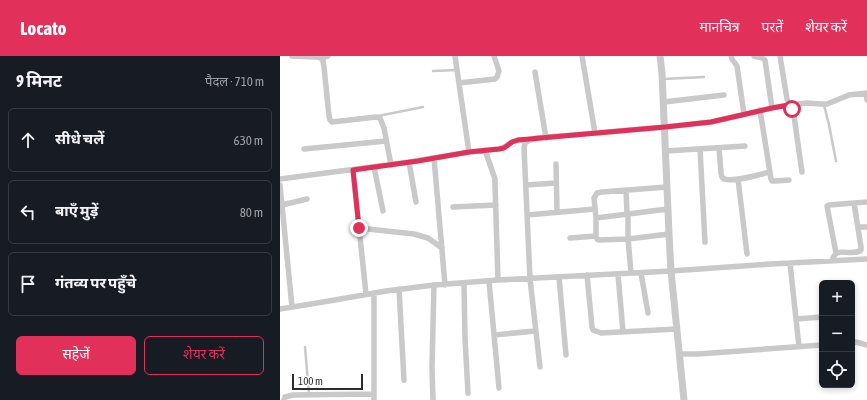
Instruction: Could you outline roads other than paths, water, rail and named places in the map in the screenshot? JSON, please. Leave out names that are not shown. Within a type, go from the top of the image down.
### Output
[{"type":"street","points":[[292,56],[320,58],[328,56]]},
{"type":"street","points":[[455,56],[469,152]]},
{"type":"street","points":[[459,83],[497,78],[499,72],[494,56]]},
{"type":"street","points":[[582,56],[595,133]]},
{"type":"street","points":[[660,56],[663,79],[671,272],[684,400]]},
{"type":"street","points":[[731,56],[737,67],[744,114]]},
{"type":"street","points":[[754,56],[765,60],[772,108]]},
{"type":"street","points":[[780,56],[786,96],[793,114],[802,172]]},
{"type":"street","points":[[320,58],[323,61],[324,67],[330,120],[332,122],[337,122],[376,117],[380,118],[391,165]]},
{"type":"street","points":[[535,72],[546,138]]},
{"type":"street","points":[[280,180],[504,148],[512,142],[518,140],[711,122],[760,110],[789,105],[807,103],[824,104],[849,95],[867,93],[867,100]]},
{"type":"street","points":[[664,102],[724,94]]},
{"type":"street","points":[[760,110],[771,179],[773,181],[789,180]]},
{"type":"street","points":[[530,140],[526,143],[524,148],[530,278],[540,367]]},
{"type":"street","points":[[304,150],[386,141]]},
{"type":"street","points":[[666,151],[745,146]]},
{"type":"street","points":[[719,148],[722,177],[724,179],[738,179],[770,172]]},
{"type":"street","points":[[700,149],[705,242]]},
{"type":"street","points":[[485,150],[495,179],[498,280]]},
{"type":"street","points":[[434,158],[445,285]]},
{"type":"street","points":[[409,162],[416,202]]},
{"type":"street","points":[[556,164],[557,212]]},
{"type":"street","points":[[374,167],[383,211]]},
{"type":"street","points":[[353,170],[366,294]]},
{"type":"street","points":[[738,179],[747,254]]},
{"type":"street","points":[[526,185],[556,183]]},
{"type":"street","points":[[280,185],[292,307]]},
{"type":"street","points":[[667,187],[602,192],[597,193],[594,198],[596,236],[599,240],[628,239],[669,234]]},
{"type":"street","points":[[626,190],[626,214],[628,216],[628,239],[631,273]]},
{"type":"street","points":[[282,205],[307,199]]},
{"type":"street","points":[[832,261],[836,253],[827,206],[829,204],[867,202]]},
{"type":"street","points":[[836,253],[856,253],[860,251],[861,247],[854,203]]},
{"type":"street","points":[[453,207],[496,205]]},
{"type":"street","points":[[527,215],[595,209]]},
{"type":"street","points":[[596,218],[668,209]]},
{"type":"street","points":[[858,227],[867,226]]},
{"type":"street","points":[[359,228],[414,234],[428,238],[442,248]]},
{"type":"street","points":[[570,238],[596,236]]},
{"type":"street","points":[[280,309],[366,294],[498,280],[671,272],[867,259]]},
{"type":"street","points":[[790,263],[799,347]]},
{"type":"street","points":[[641,273],[648,313]]},
{"type":"street","points":[[618,274],[622,332]]},
{"type":"street","points":[[587,275],[593,330],[601,333],[677,329]]},
{"type":"street","points":[[559,277],[566,355]]},
{"type":"street","points":[[489,281],[499,388]]},
{"type":"street","points":[[464,284],[468,393]]},
{"type":"street","points":[[433,400],[432,367],[434,286]]},
{"type":"street","points":[[399,290],[404,380]]},
{"type":"street","points":[[284,400],[285,397],[289,396],[374,397],[374,293]]},
{"type":"street","points":[[796,319],[819,317]]},
{"type":"street","points":[[494,335],[535,331]]},
{"type":"street","points":[[855,342],[867,345]]},
{"type":"street","points":[[679,354],[819,345]]},
{"type":"lane","points":[[433,71],[457,70]]},
{"type":"lane","points":[[663,79],[704,77]]},
{"type":"lane","points":[[824,104],[836,161]]},
{"type":"lane","points":[[376,117],[423,107]]},
{"type":"lane","points":[[305,346],[309,397]]}]
